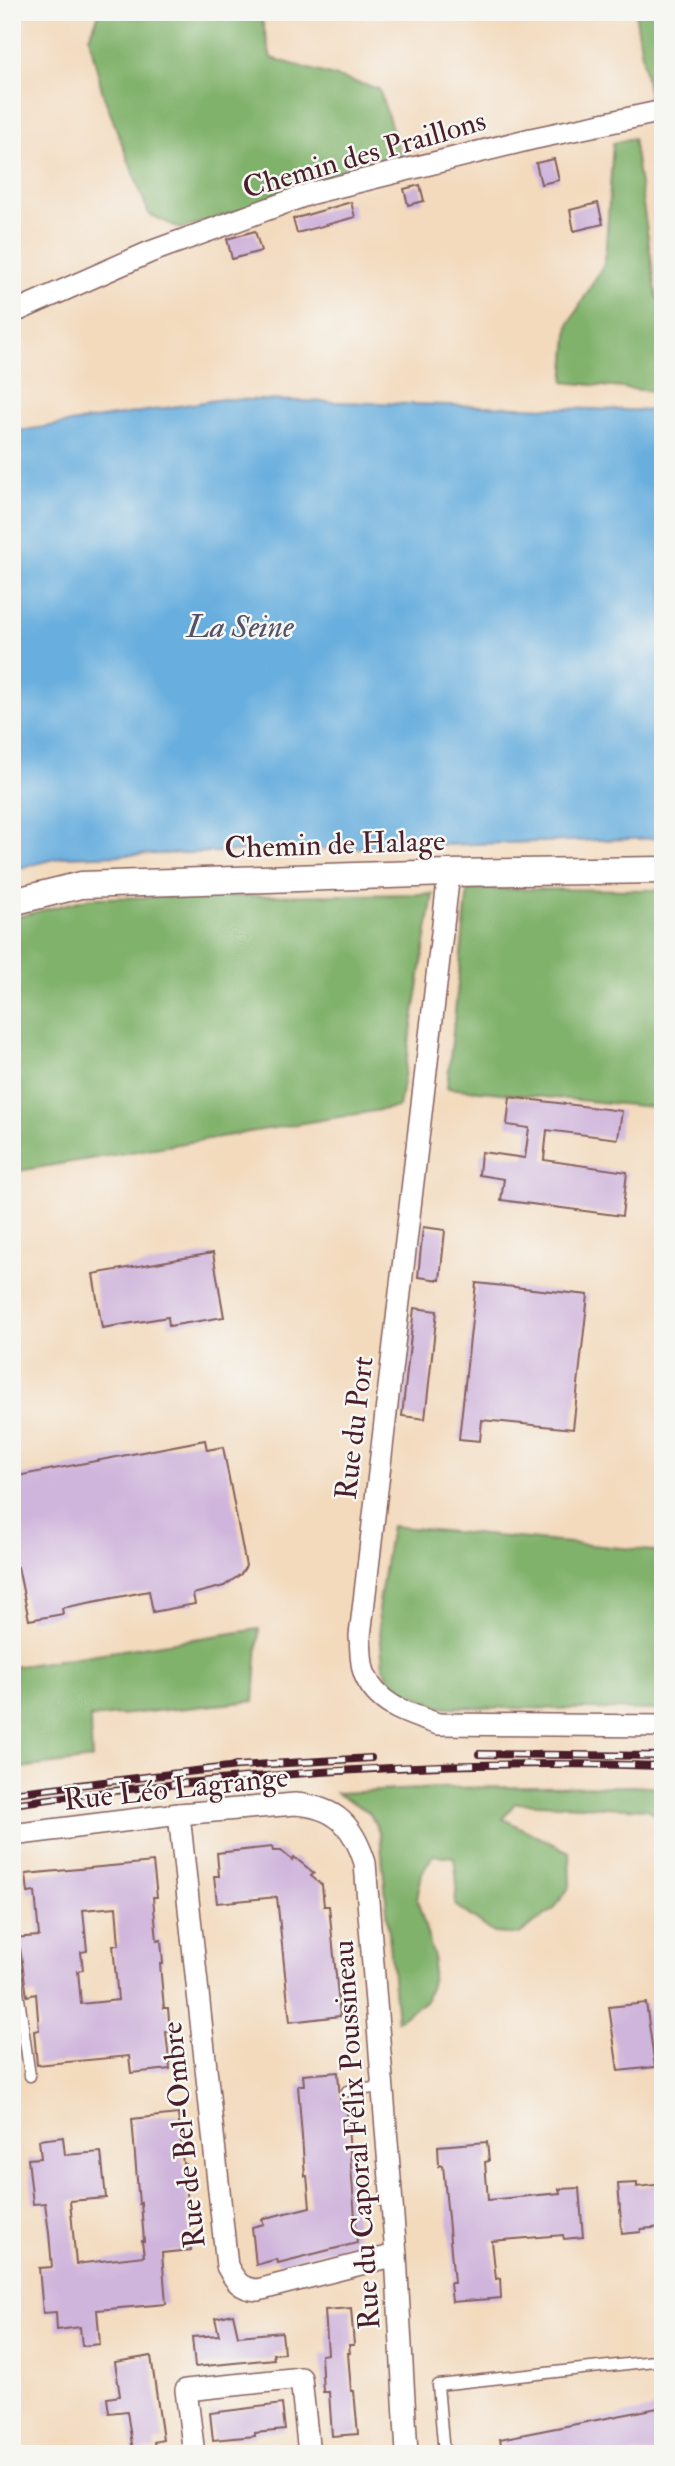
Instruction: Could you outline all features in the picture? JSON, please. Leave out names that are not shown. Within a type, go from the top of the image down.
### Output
[{"type":"street","name":"Chemin des Praillons","points":[[12,313],[150,252],[312,193],[531,139],[663,111]]},
{"type":"street","name":"Chemin de Halage","points":[[12,902],[81,885],[449,873],[663,870]]},
{"type":"street","name":"Rue du Port","points":[[449,873],[360,1636],[364,1674],[379,1698],[406,1713],[438,1724],[663,1726]]},
{"type":"street","name":"Rue Léo Lagrange","points":[[12,1835],[179,1814],[295,1804],[313,1805],[342,1821]]},
{"type":"street","name":"Rue de Bel-Ombre","points":[[179,1814],[227,2266],[236,2283],[247,2289],[258,2290],[396,2255]]},
{"type":"street","name":"Rue du Caporal Félix Poussineau","points":[[342,1821],[357,1839],[365,1863],[396,2255],[401,2453]]},
{"type":"street","points":[[194,2454],[186,2390],[301,2378],[309,2454]]},
{"type":"lane","points":[[12,1949],[30,2076]]},
{"type":"lane","points":[[346,2091],[383,2087]]},
{"type":"lane","points":[[444,2454],[438,2385],[663,2360]]},
{"type":"green space","points":[[100,12],[260,12],[271,58],[379,89],[402,159],[181,229],[149,214],[103,94],[89,37]]},
{"type":"green space","points":[[635,12],[663,12],[663,119],[653,122]]},
{"type":"green space","points":[[633,138],[657,298],[663,301],[661,392],[564,382],[569,324],[605,262],[613,143]]},
{"type":"green space","points":[[468,889],[663,890],[663,1108],[447,1088]]},
{"type":"green space","points":[[433,894],[399,1107],[12,1172],[12,918],[91,898]]},
{"type":"green space","points":[[391,1526],[663,1552],[663,1710],[440,1707],[392,1685],[383,1666],[378,1610]]},
{"type":"green space","points":[[259,1629],[254,1701],[90,1718],[92,1759],[12,1769],[12,1667]]},
{"type":"green space","points":[[441,1788],[663,1788],[663,1820],[647,1809],[515,1803],[503,1819],[569,1852],[570,1886],[554,1909],[518,1935],[494,1933],[455,1905],[457,1883],[454,1857],[433,1855],[422,1873],[417,1899],[434,1958],[431,1985],[425,2001],[397,2021],[380,1833],[369,1812],[336,1793]]},
{"type":"water","name":"La Seine","points":[[223,399],[663,411],[663,838],[63,857],[12,870],[12,432]]},
{"type":"building","points":[[554,159],[559,180],[541,184],[536,163]]},
{"type":"building","points":[[420,185],[424,201],[408,205],[404,189]]},
{"type":"building","points":[[351,202],[355,217],[297,233],[293,219]]},
{"type":"building","points":[[598,203],[603,224],[574,231],[570,210]]},
{"type":"building","points":[[255,231],[261,251],[232,259],[227,239]]},
{"type":"building","points":[[510,1097],[622,1111],[618,1139],[547,1130],[544,1160],[627,1172],[622,1216],[501,1200],[504,1179],[479,1175],[481,1152],[525,1158],[529,1128],[507,1125]]},
{"type":"building","points":[[423,1227],[445,1230],[440,1280],[418,1277]]},
{"type":"building","points":[[213,1253],[224,1317],[169,1326],[168,1317],[102,1328],[93,1274]]},
{"type":"building","points":[[476,1283],[588,1295],[573,1429],[482,1420],[480,1441],[459,1439]]},
{"type":"building","points":[[414,1308],[437,1311],[425,1419],[402,1416]]},
{"type":"building","points":[[205,1440],[207,1450],[223,1447],[246,1566],[241,1574],[224,1586],[193,1594],[195,1604],[153,1612],[149,1591],[62,1608],[63,1614],[29,1620],[18,1567],[12,1568],[12,1477]]},
{"type":"building","points":[[272,1847],[273,1851],[281,1851],[292,1860],[294,1857],[314,1873],[311,1876],[322,1885],[324,1906],[329,1906],[340,2016],[290,2022],[277,1897],[217,1903],[214,1876],[219,1876],[217,1853]]},
{"type":"building","points":[[153,1862],[157,1897],[153,1897],[157,1941],[161,1940],[164,2008],[168,2008],[170,2031],[166,2032],[170,2069],[131,2073],[129,2056],[37,2065],[34,2031],[39,2030],[36,1994],[27,1996],[20,1948],[12,1941],[12,1938],[39,1936],[35,1892],[28,1893],[26,1874]],"holes":[[[116,1907],[119,1945],[113,1945],[118,2000],[81,2004],[78,1971],[83,1970],[81,1952],[87,1951],[83,1910]]]},
{"type":"building","points":[[646,2003],[655,2067],[618,2071],[609,2007]]},
{"type":"building","points":[[338,2072],[340,2101],[346,2101],[357,2243],[278,2263],[277,2259],[256,2265],[252,2227],[264,2224],[262,2219],[310,2207],[298,2085],[304,2085],[303,2075]]},
{"type":"building","points":[[178,2114],[185,2164],[191,2250],[162,2253],[166,2304],[97,2310],[100,2344],[82,2346],[80,2327],[57,2330],[56,2312],[43,2313],[39,2268],[52,2267],[49,2233],[45,2203],[33,2204],[28,2159],[41,2158],[39,2140],[63,2137],[65,2155],[101,2152],[106,2198],[70,2201],[76,2264],[144,2256],[132,2119]]},
{"type":"building","points":[[487,2142],[489,2161],[485,2162],[488,2200],[560,2193],[559,2189],[579,2188],[583,2237],[564,2239],[563,2235],[492,2241],[496,2279],[500,2278],[501,2298],[452,2302],[450,2283],[454,2283],[443,2165],[439,2166],[438,2146]]},
{"type":"building","points":[[637,2183],[637,2187],[663,2184],[663,2227],[622,2234],[618,2184]]},
{"type":"building","points":[[351,2308],[354,2345],[349,2345],[348,2353],[358,2434],[332,2436],[329,2392],[323,2392],[321,2355],[328,2354],[325,2310]]},
{"type":"building","points":[[233,2314],[238,2336],[282,2332],[284,2353],[273,2354],[274,2359],[195,2367],[192,2337],[219,2335],[215,2318]]},
{"type":"building","points":[[151,2356],[163,2440],[154,2442],[155,2449],[133,2452],[127,2411],[109,2413],[107,2398],[120,2396],[115,2362]]},
{"type":"building","points":[[282,2404],[285,2430],[213,2440],[210,2413]]},
{"type":"building","points":[[663,2407],[663,2454],[503,2454],[500,2439]]},
{"type":"railway","points":[[479,1754],[663,1756]]},
{"type":"railway","points":[[12,1793],[237,1766],[371,1758]]},
{"type":"railway","points":[[12,1804],[174,1784],[337,1771],[500,1764],[663,1766]]}]
